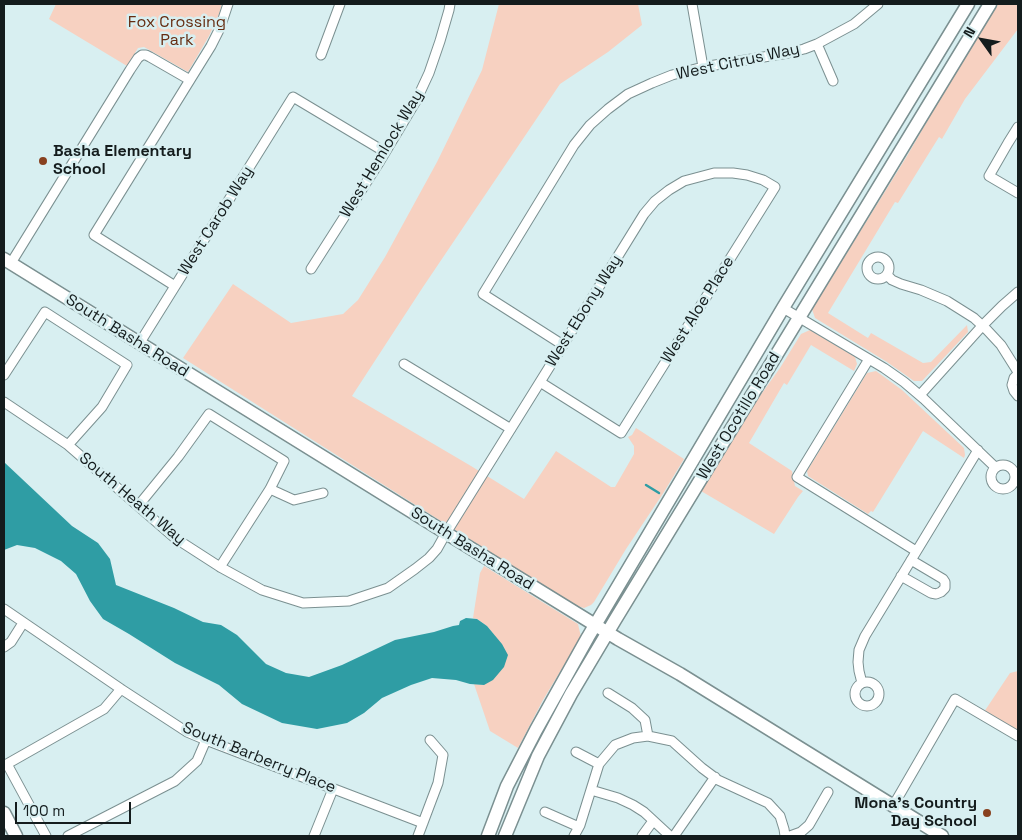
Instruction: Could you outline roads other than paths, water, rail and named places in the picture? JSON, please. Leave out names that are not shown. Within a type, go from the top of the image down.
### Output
[{"type":"main road","name":"West Ocotillo Road","points":[[488,836],[507,786],[536,730],[596,625],[783,308],[968,4]]},
{"type":"main road","name":"West Ocotillo Road","points":[[505,836],[538,756],[571,694],[990,4]]},
{"type":"main road","name":"South Basha Road","points":[[7,261],[446,533],[680,674],[942,836]]},
{"type":"main road","points":[[4,813],[16,836]]},
{"type":"street","points":[[175,286],[94,235],[215,37],[228,4]]},
{"type":"street","points":[[321,55],[340,4]]},
{"type":"street","name":"West Hemlock Way","points":[[311,269],[416,101],[429,73],[450,4]]},
{"type":"street","points":[[692,4],[703,67]]},
{"type":"street","name":"West Citrus Way","points":[[563,345],[483,294],[574,145],[590,125],[628,94],[652,83],[672,75],[703,67],[788,53],[817,44],[854,24],[878,4]]},
{"type":"street","points":[[817,44],[833,81]]},
{"type":"street","points":[[7,261],[138,58],[142,55],[150,56],[190,80]]},
{"type":"street","name":"West Carob Way","points":[[139,344],[293,97],[385,152]]},
{"type":"street","points":[[1018,127],[989,176],[1018,193]]},
{"type":"street","name":"West Ebony Way","points":[[446,533],[644,214],[669,190],[684,181],[714,173],[748,175],[775,187]]},
{"type":"street","name":"West Aloe Place","points":[[540,382],[621,433],[775,187]]},
{"type":"street","points":[[887,275],[892,280],[901,284],[947,301],[982,325],[1001,345],[1018,373],[1012,385],[1018,396]]},
{"type":"street","points":[[920,395],[982,325],[1018,292]]},
{"type":"street","points":[[783,308],[869,358],[896,376],[920,395],[995,467]]},
{"type":"street","points":[[4,375],[45,312],[127,365],[102,408],[68,445]]},
{"type":"street","points":[[869,358],[797,477],[916,551]]},
{"type":"street","points":[[404,364],[511,429]]},
{"type":"street","name":"South Heath Way","points":[[4,402],[68,445],[175,538],[220,567],[262,590],[303,603],[349,601],[388,588],[429,558],[437,549],[446,533]]},
{"type":"street","points":[[138,506],[178,457],[208,414],[284,461],[270,488],[220,567]]},
{"type":"street","points":[[862,683],[858,662],[862,642],[978,450]]},
{"type":"street","points":[[270,488],[294,500],[323,493]]},
{"type":"street","points":[[901,576],[931,593],[936,594],[945,588],[945,582],[942,579],[911,560]]},
{"type":"street","name":"South Barberry Place","points":[[4,609],[187,732],[423,823]]},
{"type":"street","points":[[4,647],[11,642],[23,623]]},
{"type":"street","points":[[46,836],[7,764],[104,709],[121,689]]},
{"type":"street","points":[[608,693],[632,708],[645,720],[648,736]]},
{"type":"street","points":[[893,806],[956,699],[1018,736]]},
{"type":"street","points":[[574,836],[579,827],[599,764],[615,745],[633,738],[648,736],[672,742],[715,777],[768,803],[780,816],[785,836]]},
{"type":"street","points":[[68,836],[175,781],[197,761],[206,740]]},
{"type":"street","points":[[418,836],[438,783],[443,755],[430,740]]},
{"type":"street","points":[[576,752],[599,764]]},
{"type":"street","points":[[591,790],[633,804],[672,836],[715,777]]},
{"type":"street","points":[[314,836],[333,789]]},
{"type":"street","points":[[790,836],[802,832],[809,825],[828,792]]},
{"type":"street","points":[[545,812],[579,827]]},
{"type":"street","points":[[642,836],[653,821]]},
{"type":"water","points":[[4,462],[72,526],[98,543],[110,559],[116,585],[174,608],[203,622],[221,625],[237,635],[266,664],[286,673],[309,677],[342,665],[395,640],[459,625],[460,621],[466,618],[477,619],[487,626],[502,644],[508,655],[504,667],[493,680],[484,685],[432,678],[411,685],[382,698],[364,713],[347,723],[317,729],[282,723],[242,704],[219,685],[175,663],[103,619],[90,601],[76,574],[61,561],[35,548],[17,545],[4,550]]},
{"type":"waterway","points":[[646,485],[659,493]]},
{"type":"place","name":"Basha Elementary School","points":[[43,161]]},
{"type":"place","name":"Mona's Country Day School","points":[[987,813]]},
{"type":"park label","name":"Fox Crossing Park","points":[[177,32]]}]
